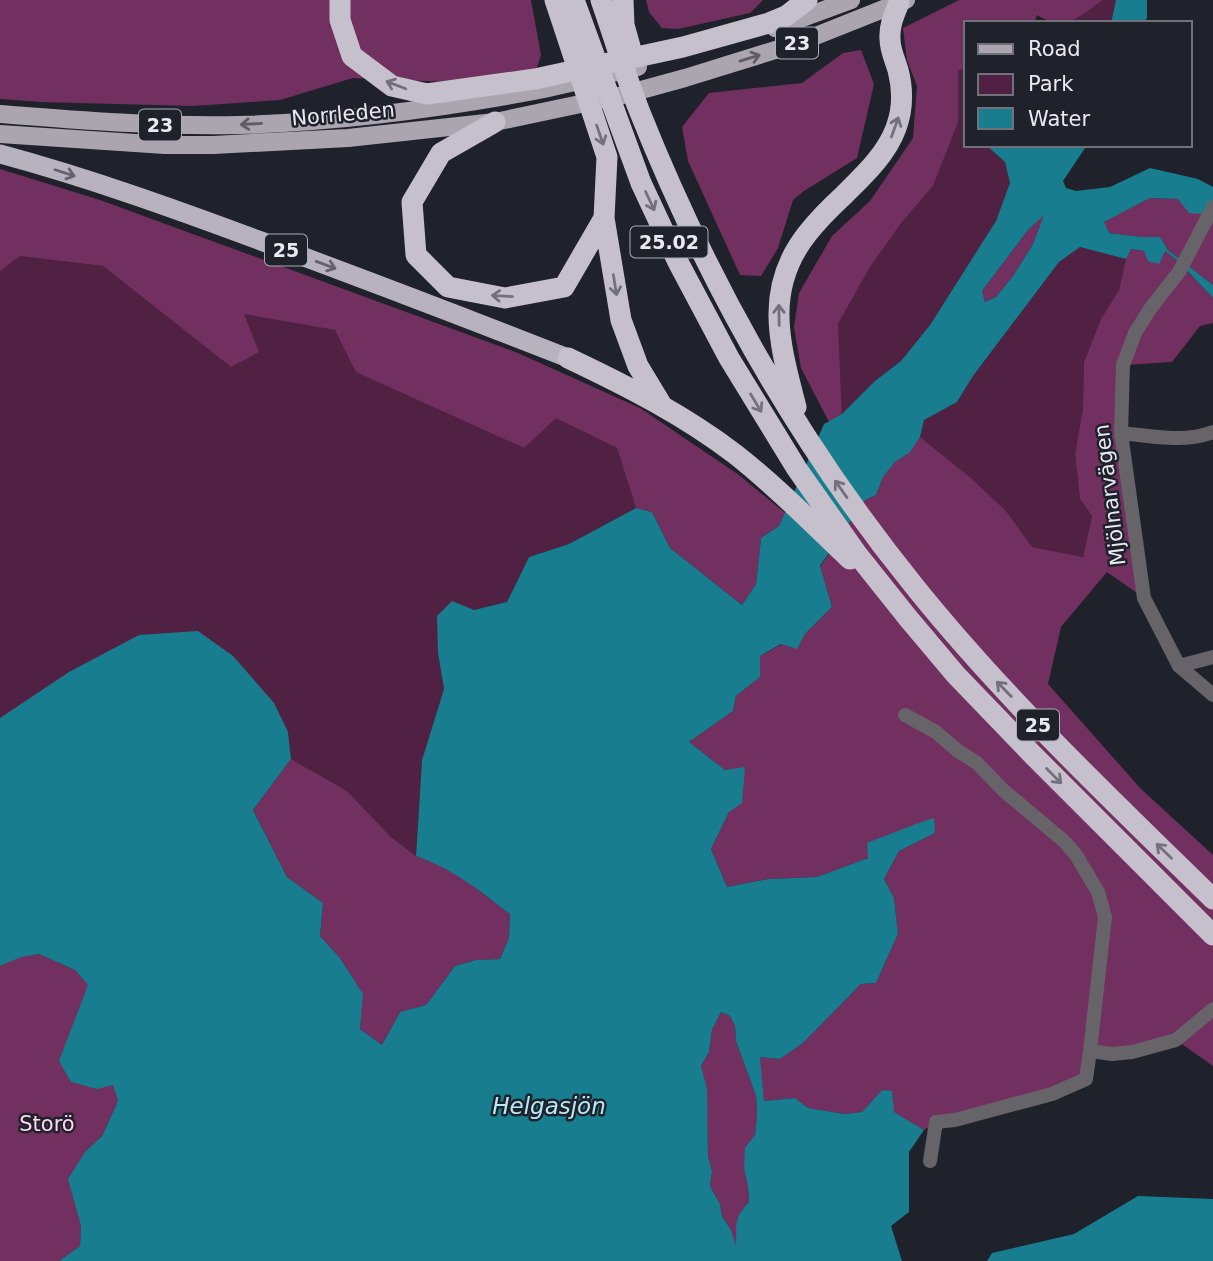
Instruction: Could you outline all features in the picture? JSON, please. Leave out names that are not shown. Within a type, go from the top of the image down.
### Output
[{"type":"highway","points":[[340,0],[340,20],[352,56],[392,86],[427,94],[532,84]]},
{"type":"highway","points":[[555,0],[607,157],[604,218],[621,320],[638,366],[661,404]]},
{"type":"highway","name":"25.02","points":[[574,0],[642,183],[678,262],[729,358],[853,556],[908,618]]},
{"type":"highway","points":[[601,0],[638,107]]},
{"type":"highway","name":"25","points":[[623,0],[624,25],[633,57],[638,107],[701,252],[750,344],[804,435],[916,589],[976,659],[1049,736],[1213,899]]},
{"type":"highway","points":[[770,25],[807,0]]},
{"type":"highway","points":[[466,103],[532,84],[680,53],[770,25],[827,0]]},
{"type":"highway","points":[[804,435],[779,333],[778,301],[796,249],[807,233],[883,153],[896,127],[900,113],[901,87],[890,43],[890,32],[892,20],[902,2]]},
{"type":"highway","points":[[495,122],[440,153],[412,202],[416,255],[448,288],[505,298],[564,287],[604,218]]},
{"type":"highway","name":"25","points":[[0,154],[174,209],[384,286],[568,358],[620,382],[661,404],[736,455],[853,556]]},
{"type":"highway","name":"25","points":[[908,618],[956,674],[1032,754],[1213,935]]},
{"type":"main road","name":"23","points":[[770,25],[805,18],[851,0]]},
{"type":"main road","name":"Norrleden","points":[[0,135],[153,145],[213,145],[348,138],[495,122],[623,95],[685,78],[798,43],[902,2]]},
{"type":"main road","points":[[532,84],[574,82],[680,53]]},
{"type":"main road","name":"Norrleden","points":[[0,114],[152,124],[239,125],[378,115],[466,103]]},
{"type":"street","name":"Mjölnarvägen","points":[[1210,214],[1179,272],[1135,333],[1124,365],[1121,432],[1144,598],[1180,666],[1213,695]]},
{"type":"street","points":[[1121,432],[1167,438],[1213,432]]},
{"type":"street","points":[[1180,666],[1213,657]]},
{"type":"street","points":[[905,715],[936,732],[977,763],[1003,790],[1065,842],[1098,892],[1105,917],[1086,1079],[1052,1094],[955,1120],[936,1122],[930,1161]]},
{"type":"street","points":[[1090,1051],[1112,1054],[1132,1052],[1176,1040],[1210,1012]]},
{"type":"green space","points":[[0,0],[531,0],[541,55],[535,73],[472,83],[353,78],[280,100],[193,106],[0,99]]},
{"type":"green space","points":[[646,0],[763,0],[750,13],[678,29],[662,28],[649,12]]},
{"type":"green space","points":[[959,0],[1103,0],[1079,17],[1068,21],[1052,21],[1037,15],[1035,21],[964,21],[964,69],[958,70],[958,122],[933,186],[902,222],[870,267],[838,324],[842,414],[829,422],[801,368],[794,327],[799,293],[832,236],[870,201],[913,138],[917,86],[907,60],[903,28]]},
{"type":"green space","points":[[1103,0],[1116,0],[1111,21],[1072,21]]},
{"type":"green space","points":[[861,50],[874,84],[857,158],[793,200],[778,248],[761,276],[740,275],[688,161],[682,127],[709,93],[802,83],[843,53]]},
{"type":"green space","points":[[958,69],[964,69],[964,147],[988,147],[1005,162],[1010,183],[996,221],[930,325],[901,361],[875,381],[842,414],[838,324],[870,267],[902,222],[933,186],[957,122]]},
{"type":"green space","points":[[0,169],[100,200],[518,353],[640,408],[739,475],[785,513],[779,526],[761,538],[756,584],[742,605],[670,548],[652,512],[636,508],[617,448],[556,418],[524,448],[356,372],[335,330],[244,314],[259,352],[231,367],[103,266],[20,256],[0,271]]},
{"type":"green space","points":[[1150,198],[1178,199],[1213,215],[1213,285],[1168,250],[1160,237],[1109,233],[1103,222]]},
{"type":"green space","points":[[1045,213],[1033,244],[1013,276],[996,297],[985,302],[982,291],[1028,230]]},
{"type":"green space","points":[[1080,247],[1126,259],[1119,290],[1101,319],[1084,362],[1083,408],[1075,454],[1080,499],[1092,516],[1083,557],[1032,547],[1006,511],[971,478],[920,437],[924,420],[957,402],[973,376],[1059,262]]},
{"type":"green space","points":[[1131,249],[1164,250],[1178,261],[1213,298],[1213,323],[1200,326],[1172,362],[1124,365],[1121,433],[1144,598],[1107,572],[1061,627],[1048,684],[1141,789],[1213,855],[1213,1066],[1176,1040],[1091,1051],[1086,1079],[936,1122],[924,1130],[893,1112],[892,1092],[882,1090],[862,1112],[845,1114],[808,1108],[795,1098],[764,1101],[759,1057],[780,1059],[803,1043],[861,984],[876,983],[898,934],[894,898],[884,879],[899,851],[935,833],[817,877],[768,879],[727,887],[711,849],[729,812],[745,768],[725,770],[689,742],[733,711],[736,696],[760,677],[760,656],[782,644],[797,648],[805,634],[832,607],[820,567],[865,500],[876,495],[883,477],[895,462],[909,452],[920,437],[971,478],[1006,511],[1032,547],[1083,557],[1092,516],[1080,499],[1075,454],[1083,408],[1084,362],[1101,319],[1119,290]]},
{"type":"green space","points":[[20,256],[103,266],[231,367],[243,313],[335,330],[357,372],[524,448],[555,417],[617,448],[636,508],[569,544],[529,557],[507,602],[474,610],[438,653],[444,689],[422,760],[416,856],[391,837],[347,791],[291,759],[288,732],[233,656],[15,710],[0,718],[0,271]]},
{"type":"green space","points":[[291,759],[347,791],[391,837],[416,856],[461,877],[510,914],[509,938],[500,959],[476,960],[455,966],[426,1005],[400,1012],[382,1045],[360,1029],[362,993],[340,958],[320,936],[323,903],[287,877],[253,810]]},
{"type":"green space","name":"Storö","points":[[39,954],[75,970],[89,985],[59,1062],[113,1084],[118,1101],[102,1136],[85,1152],[69,1179],[81,1226],[80,1246],[59,1261],[0,1261],[0,966],[21,956]]},
{"type":"green space","points":[[721,1012],[730,1016],[735,1026],[736,1041],[756,1096],[755,1135],[744,1168],[749,1202],[742,1210],[736,1249],[731,1230],[710,1186],[712,1171],[708,1156],[701,1066],[709,1052],[712,1030]]},
{"type":"water","points":[[1116,0],[1147,0],[1145,21],[1111,21]]},
{"type":"water","name":"Helgasjön","points":[[988,147],[1086,147],[1063,181],[1066,188],[1076,191],[1110,187],[1150,168],[1198,179],[1213,187],[1213,215],[1189,213],[1178,199],[1150,198],[1104,222],[1109,233],[1160,237],[1168,250],[1213,285],[1213,298],[1165,251],[1159,264],[1148,261],[1144,251],[1131,249],[1126,259],[1080,247],[1059,262],[973,376],[957,402],[924,420],[920,437],[910,452],[895,462],[883,477],[876,495],[865,500],[820,566],[832,607],[805,634],[797,649],[781,644],[760,656],[760,677],[736,696],[733,711],[689,742],[725,770],[745,767],[742,803],[729,812],[711,849],[727,887],[768,879],[817,877],[868,858],[867,843],[934,818],[935,833],[899,851],[884,879],[894,898],[898,934],[876,983],[861,984],[803,1043],[780,1059],[760,1057],[764,1101],[795,1098],[808,1108],[845,1114],[862,1112],[882,1090],[892,1091],[894,1112],[924,1130],[909,1152],[909,1212],[891,1226],[902,1261],[59,1261],[80,1246],[81,1226],[68,1179],[85,1152],[102,1136],[118,1101],[113,1085],[97,1089],[71,1082],[59,1061],[88,985],[75,970],[39,954],[21,957],[0,966],[0,718],[69,672],[139,635],[198,631],[233,656],[274,703],[288,732],[291,759],[253,810],[287,877],[323,903],[320,936],[340,958],[363,994],[360,1029],[382,1045],[400,1012],[426,1005],[455,966],[476,960],[500,959],[509,938],[510,914],[454,874],[416,856],[422,760],[444,689],[438,653],[437,616],[452,601],[474,610],[507,602],[529,557],[569,544],[636,508],[652,512],[670,548],[742,605],[756,584],[761,538],[779,526],[824,424],[842,414],[875,381],[901,361],[930,325],[996,221],[1010,183],[1005,162]],"holes":[[[1044,215],[1033,244],[996,297],[985,302],[982,291],[1028,230]],[[721,1012],[730,1016],[756,1096],[757,1115],[755,1135],[745,1148],[744,1169],[749,1202],[738,1218],[736,1246],[710,1186],[712,1171],[708,1156],[707,1089],[701,1066],[709,1052],[712,1030]]]},
{"type":"water","points":[[1138,1196],[1213,1199],[1213,1261],[987,1261],[992,1253],[1074,1234]]}]
